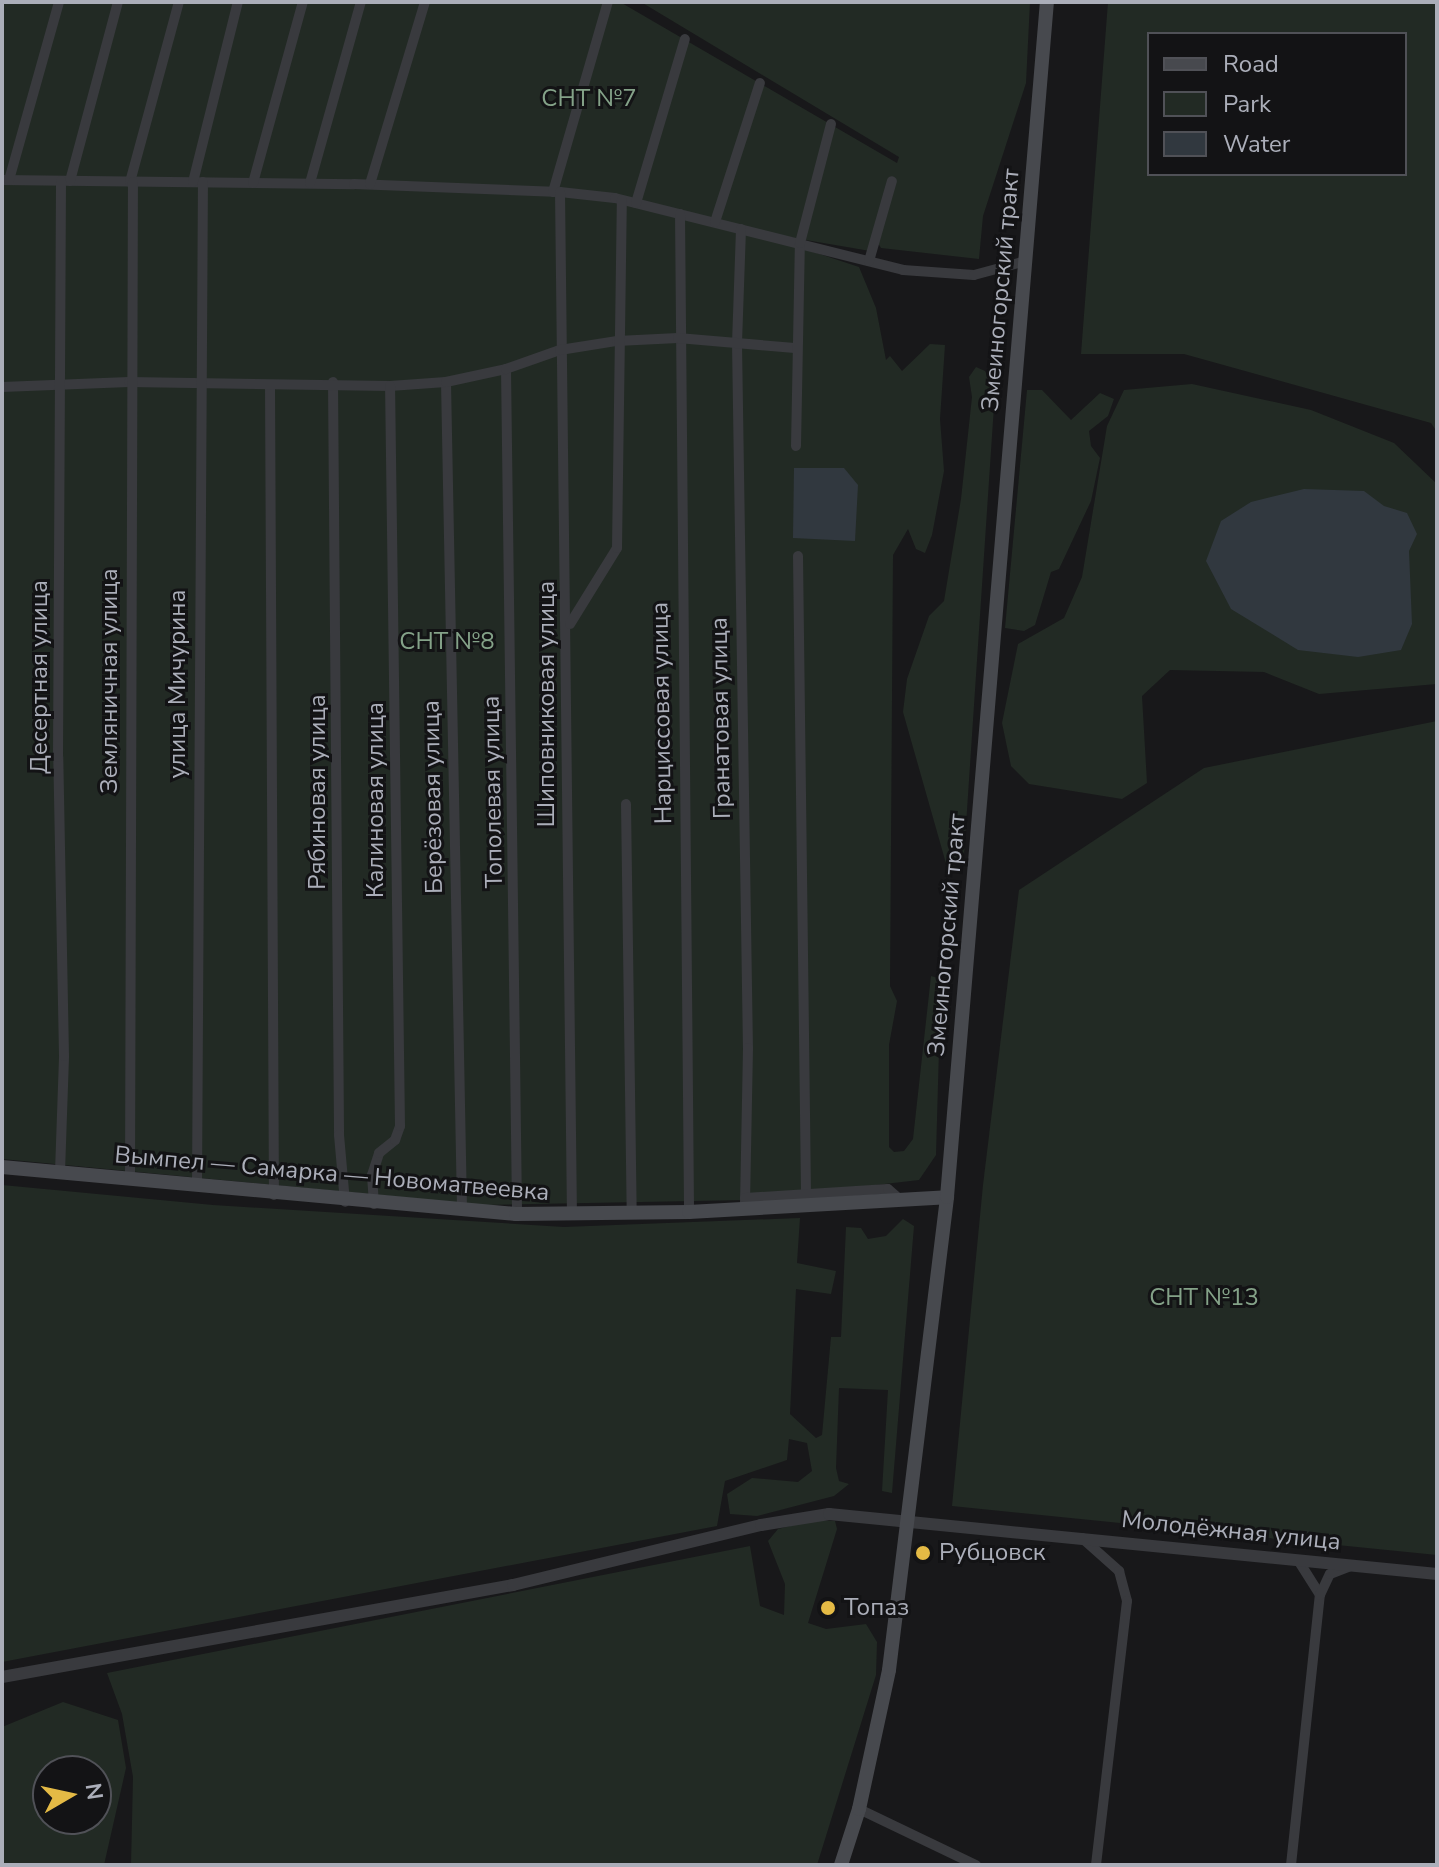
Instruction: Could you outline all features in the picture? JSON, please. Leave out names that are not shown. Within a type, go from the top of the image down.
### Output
[{"type":"main road","name":"Змеиногорский тракт","points":[[841,1865],[859,1809],[889,1670],[947,1197],[1047,2]]},
{"type":"main road","name":"Вымпел — Самарка — Новоматвеевка","points":[[2,1167],[345,1202],[517,1214],[689,1212],[745,1203],[896,1196],[947,1197]]},
{"type":"street","points":[[59,2],[5,180],[370,184],[556,192],[636,203],[903,270],[974,275],[1026,261]]},
{"type":"street","name":"Десертная улица","points":[[60,1172],[64,1056],[58,757],[66,181],[118,2]]},
{"type":"street","name":"Земляничная улица","points":[[130,1180],[129,382],[132,182],[179,2]]},
{"type":"street","name":"улица Мичурина","points":[[197,1186],[198,182],[238,2]]},
{"type":"street","points":[[253,183],[303,2]]},
{"type":"street","points":[[310,183],[361,2]]},
{"type":"street","points":[[370,184],[425,2]]},
{"type":"street","name":"Шиповниковая улица","points":[[572,1215],[568,627],[556,192],[608,2]]},
{"type":"street","points":[[636,203],[685,39]]},
{"type":"street","points":[[715,222],[760,83]]},
{"type":"street","points":[[796,446],[795,348],[800,243],[831,124]]},
{"type":"street","points":[[869,261],[892,181]]},
{"type":"street","points":[[568,627],[617,548],[617,341],[622,200]]},
{"type":"street","name":"Нарциссовая улица","points":[[680,214],[678,338],[689,1212]]},
{"type":"street","name":"Гранатовая улица","points":[[741,229],[737,343],[748,1048],[745,1203]]},
{"type":"street","points":[[2,387],[129,382],[270,386],[333,382],[390,386],[446,382],[506,369],[560,350],[617,341],[678,338],[795,348]]},
{"type":"street","name":"Тополевая улица","points":[[506,369],[517,1214]]},
{"type":"street","name":"Рябиновая улица","points":[[333,382],[339,1135],[345,1202]]},
{"type":"street","name":"Берёзовая улица","points":[[446,382],[462,1211]]},
{"type":"street","points":[[270,386],[274,1195]]},
{"type":"street","name":"Калиновая улица","points":[[374,1204],[372,1175],[379,1153],[395,1140],[400,1126],[390,386]]},
{"type":"street","points":[[798,556],[806,1191]]},
{"type":"street","points":[[626,804],[632,1213]]},
{"type":"street","points":[[745,1203],[806,1191],[888,1189],[896,1196]]},
{"type":"street","name":"Молодёжная улица","points":[[2,1677],[513,1585],[782,1520],[829,1514],[910,1518],[1437,1574]]},
{"type":"street","points":[[1080,1537],[1119,1571],[1127,1601],[1096,1865]]},
{"type":"street","points":[[1298,1560],[1320,1595]]},
{"type":"street","points":[[1291,1865],[1320,1595],[1330,1574],[1353,1566]]},
{"type":"street","points":[[859,1809],[976,1865]]},
{"type":"green space","name":"СНТ №8","points":[[2,2],[620,2],[897,163],[899,157],[641,2],[1030,2],[1026,83],[983,216],[979,259],[881,248],[878,243],[876,252],[747,230],[859,267],[876,308],[886,360],[890,356],[902,371],[930,344],[945,345],[940,419],[944,471],[932,535],[925,553],[916,549],[908,529],[893,555],[890,986],[897,1001],[889,1045],[889,1147],[894,1152],[904,1151],[913,1139],[931,976],[941,979],[936,1155],[919,1180],[746,1200],[484,1205],[2,1159]]},
{"type":"green space","points":[[1108,2],[1437,2],[1437,432],[1431,423],[1184,354],[1081,354]]},
{"type":"green space","points":[[976,367],[985,371],[995,391],[964,855],[949,874],[903,712],[907,679],[929,616],[944,601],[961,499],[972,397],[969,377]]},
{"type":"green space","points":[[1192,384],[1311,410],[1394,443],[1437,484],[1437,684],[1319,694],[1264,672],[1170,670],[1142,696],[1147,783],[1122,799],[1029,784],[1011,766],[1002,723],[1018,644],[1064,618],[1082,577],[1107,426],[1124,390]]},
{"type":"green space","points":[[1027,390],[1042,390],[1071,420],[1100,393],[1114,399],[1108,416],[1089,431],[1091,446],[1100,458],[1091,501],[1059,569],[1051,572],[1035,625],[1024,631],[1005,628]]},
{"type":"green space","name":"СНТ №13","points":[[1437,721],[1437,1555],[952,1506],[983,1185],[1019,890],[1204,768]]},
{"type":"green space","points":[[2,1185],[213,1205],[564,1227],[800,1218],[797,1263],[836,1271],[831,1294],[796,1289],[790,1414],[816,1438],[822,1435],[831,1337],[841,1337],[846,1227],[861,1228],[868,1239],[886,1236],[903,1219],[914,1226],[892,1493],[882,1491],[888,1390],[839,1388],[836,1468],[839,1481],[849,1484],[834,1496],[757,1516],[730,1514],[727,1494],[752,1478],[798,1482],[812,1471],[807,1443],[789,1439],[787,1460],[725,1481],[717,1526],[2,1662]]},
{"type":"green space","points":[[815,1520],[835,1521],[837,1529],[808,1623],[826,1629],[866,1624],[877,1642],[876,1675],[817,1865],[131,1865],[133,1777],[122,1714],[107,1673],[750,1546],[760,1606],[784,1615],[785,1584],[768,1541],[778,1529]]},
{"type":"green space","points":[[63,1702],[118,1720],[126,1768],[112,1830],[112,1755],[32,1755],[32,1835],[111,1835],[104,1865],[2,1865],[2,1727]]},
{"type":"water","points":[[794,468],[844,468],[858,485],[855,541],[793,538]]},
{"type":"water","points":[[1304,489],[1364,491],[1384,506],[1407,513],[1417,534],[1409,551],[1412,624],[1401,650],[1358,657],[1298,650],[1231,609],[1206,561],[1221,521],[1251,502]]},
{"type":"place","name":"Рубцовск","points":[[923,1553]]},
{"type":"place","name":"Топаз","points":[[828,1608]]},
{"type":"park label","name":"СНТ №7","points":[[589,99]]}]
